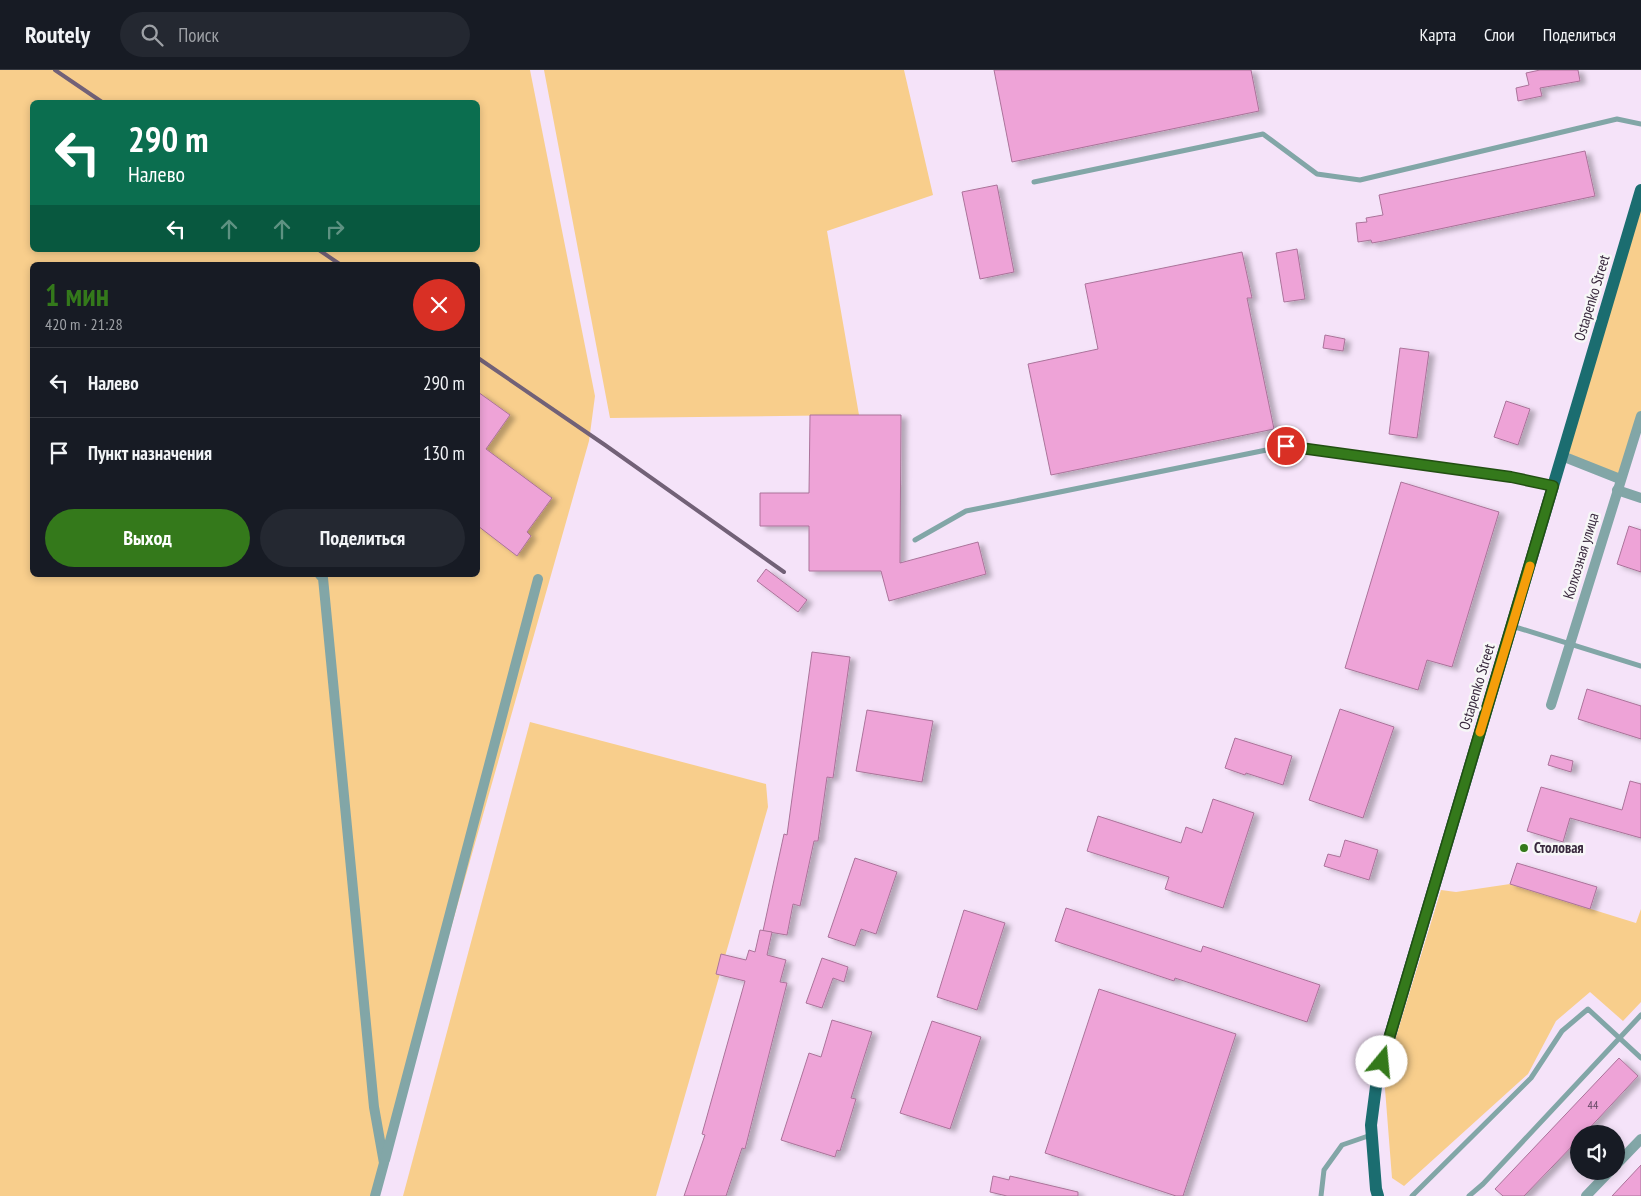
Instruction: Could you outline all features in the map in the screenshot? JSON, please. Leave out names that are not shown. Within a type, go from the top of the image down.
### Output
[{"type":"main road","name":"Ostapenko Street","points":[[1378,1196],[1371,1125],[1376,1079],[1641,190]]},
{"type":"street","name":"Колхозная улица","points":[[1551,705],[1641,416]]},
{"type":"street","points":[[1562,456],[1620,479]]},
{"type":"street","points":[[1617,490],[1641,498]]},
{"type":"street","points":[[322,577],[374,1107],[384,1163]]},
{"type":"street","points":[[375,1196],[538,579]]},
{"type":"street","points":[[1625,1156],[1641,1139]]},
{"type":"street","points":[[1586,1196],[1601,1180]]},
{"type":"lane","points":[[1034,182],[1264,134],[1317,174],[1360,180],[1617,119],[1641,124]]},
{"type":"lane","points":[[915,540],[966,511],[1286,446],[1511,477],[1553,486]]},
{"type":"lane","points":[[1512,626],[1641,666]]},
{"type":"lane","points":[[1412,1196],[1531,1078],[1562,1031],[1588,1009],[1641,1058]]},
{"type":"lane","points":[[1470,1196],[1641,1015]]},
{"type":"lane","points":[[1321,1196],[1324,1170],[1342,1144],[1372,1134]]},
{"type":"shaded area","points":[[0,70],[530,70],[595,396],[589,441],[375,1196],[0,1196]]},
{"type":"shaded area","points":[[544,70],[904,70],[933,195],[827,231],[859,415],[610,418]]},
{"type":"shaded area","points":[[1641,190],[1641,416],[1620,479],[1562,456]]},
{"type":"shaded area","points":[[530,722],[766,784],[768,807],[656,1196],[403,1196]]},
{"type":"shaded area","points":[[1510,884],[1636,923],[1641,909],[1641,1002],[1623,1021],[1590,992],[1556,1021],[1528,1074],[1404,1186],[1392,1178],[1384,1076],[1441,890],[1456,892]]},
{"type":"building","points":[[994,70],[1251,70],[1259,111],[1012,162]]},
{"type":"building","points":[[1540,70],[1578,70],[1580,81],[1540,88],[1542,96],[1518,101],[1516,88],[1529,85],[1526,73]]},
{"type":"building","points":[[1585,151],[1595,196],[1383,241],[1372,243],[1371,240],[1358,242],[1356,223],[1367,222],[1366,218],[1383,215],[1379,195]]},
{"type":"building","points":[[997,185],[1014,272],[980,279],[962,192]]},
{"type":"building","points":[[1297,249],[1305,299],[1284,302],[1276,253]]},
{"type":"building","points":[[1242,252],[1252,298],[1247,298],[1274,429],[1051,475],[1028,364],[1098,349],[1085,284]]},
{"type":"building","points":[[1325,335],[1345,339],[1343,351],[1323,348]]},
{"type":"building","points":[[1400,348],[1429,352],[1417,438],[1389,434]]},
{"type":"building","points":[[480,393],[510,415],[486,449],[552,498],[527,532],[531,536],[517,556],[480,528]]},
{"type":"building","points":[[1506,401],[1530,409],[1518,445],[1494,437]]},
{"type":"building","points":[[810,415],[901,415],[900,563],[978,542],[986,574],[889,601],[881,571],[809,571],[809,526],[760,526],[760,493],[809,493]]},
{"type":"building","points":[[1401,482],[1499,512],[1452,667],[1427,660],[1418,690],[1345,668]]},
{"type":"building","points":[[1629,526],[1641,530],[1641,572],[1617,564]]},
{"type":"building","points":[[766,569],[807,600],[798,612],[757,581]]},
{"type":"building","points":[[812,652],[850,657],[833,778],[827,777],[818,841],[814,841],[800,906],[793,904],[787,935],[763,931],[784,834],[787,835]]},
{"type":"building","points":[[1587,689],[1641,706],[1641,739],[1578,719]]},
{"type":"building","points":[[1340,709],[1394,727],[1363,818],[1309,800]]},
{"type":"building","points":[[867,710],[933,721],[922,782],[856,771]]},
{"type":"building","points":[[1235,738],[1292,756],[1283,785],[1225,768]]},
{"type":"building","points":[[1551,755],[1573,761],[1571,772],[1548,765]]},
{"type":"building","points":[[1630,781],[1641,784],[1641,838],[1570,818],[1563,842],[1527,831],[1541,787],[1622,810]]},
{"type":"building","points":[[1213,799],[1254,813],[1223,908],[1165,889],[1169,877],[1087,851],[1098,816],[1181,843],[1186,827],[1202,833]]},
{"type":"building","points":[[1345,840],[1378,850],[1369,880],[1324,866],[1328,854],[1340,857]]},
{"type":"building","points":[[855,858],[897,872],[876,934],[861,929],[855,946],[828,937]]},
{"type":"building","points":[[1517,863],[1597,887],[1590,909],[1510,884]]},
{"type":"building","points":[[1066,908],[1201,952],[1203,946],[1320,985],[1307,1022],[1175,978],[1174,981],[1055,941]]},
{"type":"building","points":[[964,910],[1005,923],[977,1010],[937,997]]},
{"type":"building","points":[[760,930],[772,932],[767,955],[786,960],[780,982],[787,983],[745,1149],[742,1148],[726,1196],[684,1196],[705,1135],[702,1134],[745,981],[716,974],[721,954],[746,960],[749,950],[755,952]]},
{"type":"building","points":[[822,958],[848,967],[844,982],[833,978],[822,1008],[806,1003]]},
{"type":"building","points":[[1099,989],[1236,1034],[1183,1196],[1176,1196],[1045,1153]]},
{"type":"building","points":[[832,1020],[872,1032],[851,1098],[856,1099],[840,1151],[837,1150],[835,1157],[781,1140],[809,1053],[821,1057]]},
{"type":"building","points":[[932,1021],[981,1037],[950,1129],[900,1113]]},
{"type":"building","points":[[1619,1058],[1638,1076],[1592,1125],[1570,1125],[1570,1148],[1524,1196],[1503,1196],[1495,1189]]},
{"type":"building","points":[[1641,1165],[1641,1196],[1612,1196]]},
{"type":"building","points":[[993,1176],[1009,1180],[1010,1176],[1078,1192],[1078,1196],[1007,1196],[990,1192]]},
{"type":"railway","points":[[55,70],[99,100]]},
{"type":"railway","points":[[322,252],[337,262]]},
{"type":"railway","points":[[480,359],[784,572]]},
{"type":"slow traffic","points":[[1480,732],[1530,566]]},
{"type":"place","name":"Столовая","points":[[1524,848]]},
{"type":"route","points":[[1286,446],[1511,477],[1553,486],[1382,1062]]}]
